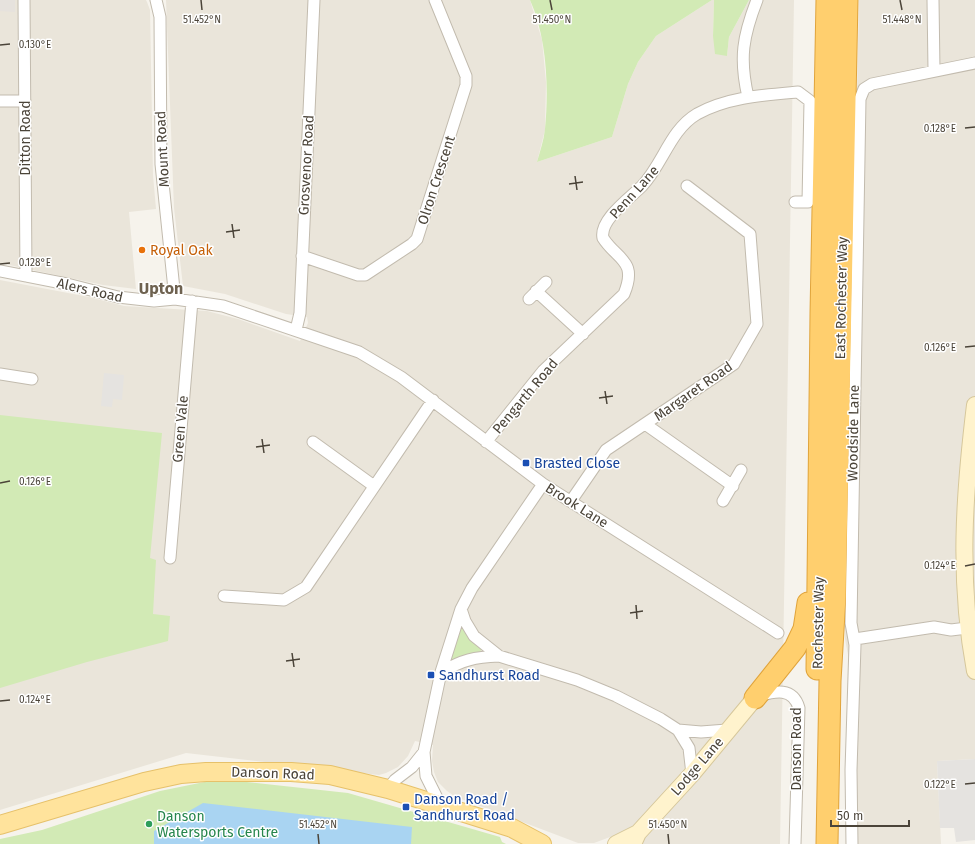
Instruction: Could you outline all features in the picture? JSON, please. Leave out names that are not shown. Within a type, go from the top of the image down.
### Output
[{"type":"highway","name":"East Rochester Way","points":[[821,402],[821,306],[827,0]]},
{"type":"highway","name":"East Rochester Way","points":[[834,596],[847,0]]},
{"type":"highway","points":[[755,698],[796,648],[804,629],[809,592],[812,447],[821,402]]},
{"type":"highway","name":"Rochester Way","points":[[813,844],[821,402]]},
{"type":"highway","points":[[834,596],[839,631],[837,821],[839,844]]},
{"type":"highway","name":"Rochester Way","points":[[826,844],[830,681],[834,596]]},
{"type":"main road","points":[[975,405],[964,543],[964,598],[975,670]]},
{"type":"main road","name":"Lodge Lane","points":[[616,844],[636,838],[692,774],[755,698]]},
{"type":"main road","name":"Danson Road","points":[[0,825],[144,782],[181,774],[206,772],[291,772],[330,775],[388,789],[512,828],[542,844]]},
{"type":"street","name":"Ditton Road","points":[[24,0],[26,276]]},
{"type":"street","name":"Mount Road","points":[[156,0],[160,16],[161,164],[175,299]]},
{"type":"street","name":"Grosvenor Road","points":[[296,330],[300,313],[314,0]]},
{"type":"street","name":"Olron Crescent","points":[[302,256],[358,275],[365,275],[412,244],[417,238],[466,85],[466,76],[435,0]]},
{"type":"street","points":[[748,97],[743,73],[744,39],[757,0]]},
{"type":"street","points":[[933,0],[934,70]]},
{"type":"street","name":"Woodside Lane","points":[[852,844],[851,777],[855,639],[851,623],[859,104],[864,89],[872,84],[934,70],[975,63]]},
{"type":"street","name":"Penn Lane","points":[[628,279],[625,262],[603,238],[605,224],[652,175],[676,133],[696,115],[726,102],[748,97],[798,92],[810,100],[808,202],[795,202]]},
{"type":"street","points":[[0,101],[25,101]]},
{"type":"street","name":"Margaret Road","points":[[571,501],[606,450],[734,364],[757,324],[750,234],[687,186]]},
{"type":"street","name":"Alers Road","points":[[0,271],[67,284],[118,297],[154,301],[175,299],[223,306],[296,330]]},
{"type":"street","name":"Pengarth Road","points":[[486,442],[543,371],[620,300],[627,286],[628,279]]},
{"type":"street","points":[[546,282],[533,295],[583,334]]},
{"type":"street","name":"Green Vale","points":[[170,558],[192,301]]},
{"type":"street","name":"Brook Lane","points":[[296,330],[359,352],[401,377],[543,484],[778,634]]},
{"type":"street","points":[[0,374],[32,379]]},
{"type":"street","points":[[224,596],[284,600],[306,587],[433,400]]},
{"type":"street","points":[[645,424],[734,486]]},
{"type":"street","points":[[313,442],[374,486]]},
{"type":"street","points":[[723,501],[734,486],[741,470]]},
{"type":"street","points":[[441,806],[426,776],[424,752],[441,672],[461,608],[472,588],[543,484]]},
{"type":"street","points":[[461,608],[465,621],[474,636],[499,656]]},
{"type":"street","points":[[855,639],[934,627],[970,632]]},
{"type":"street","points":[[441,672],[461,661],[478,657],[499,656],[577,680],[616,696],[661,719],[678,730],[689,748],[692,774]]},
{"type":"street","name":"Danson Road","points":[[755,698],[781,691],[797,701],[799,708],[795,844]]},
{"type":"street","points":[[678,730],[701,732],[727,730]]},
{"type":"street","points":[[388,789],[395,780],[412,767],[424,752]]},
{"type":"shaded area","points":[[0,0],[146,0],[147,2],[150,10],[153,175],[156,209],[129,212],[136,289],[103,285],[0,263]]},
{"type":"shaded area","points":[[0,0],[15,0],[15,12],[0,11]]},
{"type":"shaded area","points":[[166,0],[530,0],[542,40],[546,82],[545,130],[537,162],[612,137],[628,84],[638,62],[656,36],[712,0],[714,0],[713,36],[727,56],[729,37],[749,0],[794,0],[780,844],[617,844],[610,837],[594,843],[578,843],[456,797],[438,782],[432,761],[433,745],[415,741],[408,756],[398,767],[379,775],[186,753],[0,810],[0,280],[89,297],[124,306],[207,311],[238,319],[300,341],[308,323],[307,317],[286,314],[225,294],[183,286],[174,208]]},
{"type":"shaded area","points":[[859,0],[975,0],[975,759],[937,761],[941,844],[846,844],[850,665],[845,639]]},
{"type":"shaded area","points":[[104,373],[124,375],[122,400],[113,399],[112,407],[101,406]]},
{"type":"shaded area","points":[[975,759],[975,840],[956,842],[954,828],[940,828],[937,761]]},
{"type":"green space","points":[[530,0],[712,0],[656,36],[638,62],[628,84],[612,137],[537,162],[545,129],[547,97],[543,47],[536,15]]},
{"type":"green space","points":[[714,0],[749,0],[729,37],[727,56],[715,54],[713,36]]},
{"type":"green space","points":[[0,415],[162,433],[150,558],[156,560],[153,614],[170,616],[168,641],[87,662],[0,688]]},
{"type":"green space","points":[[461,626],[482,648],[480,652],[448,662]]},
{"type":"green space","points":[[219,779],[348,793],[500,837],[502,842],[506,844],[0,844],[0,839],[42,830],[160,791]]},
{"type":"water","points":[[203,803],[412,827],[411,844],[154,844],[154,831]]},
{"type":"place","name":"Royal Oak","points":[[142,250]]},
{"type":"place","name":"Brasted Close","points":[[526,463]]},
{"type":"place","name":"Sandhurst Road","points":[[431,675]]},
{"type":"place","name":"Danson Road / Sandhurst Road","points":[[406,807]]},
{"type":"place","name":"Danson Watersports Centre","points":[[149,824]]},
{"type":"district","name":"Upton","points":[[161,288]]}]
